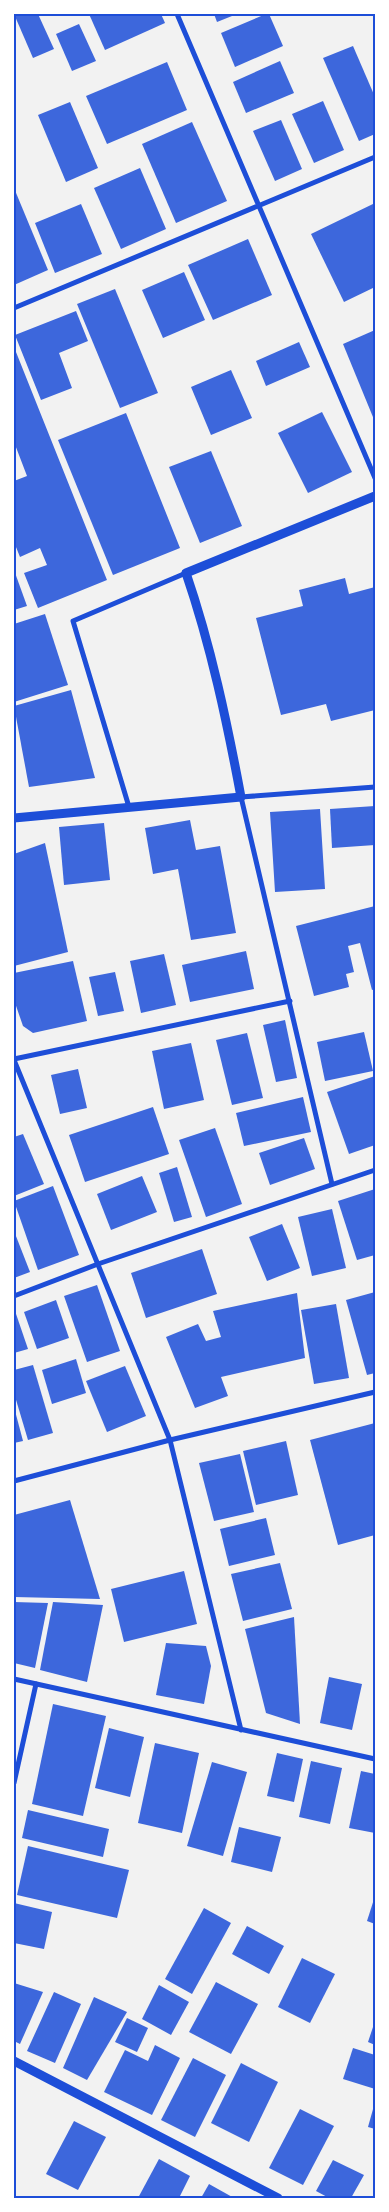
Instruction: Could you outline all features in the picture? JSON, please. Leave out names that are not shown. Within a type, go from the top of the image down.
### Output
[{"type":"street","points":[[177,14],[375,478]]},
{"type":"street","points":[[14,308],[375,157]]},
{"type":"street","points":[[129,807],[73,621],[375,496]]},
{"type":"street","points":[[186,574],[197,606],[231,744],[241,798],[332,1184]]},
{"type":"street","points":[[14,818],[375,787]]},
{"type":"street","points":[[241,1730],[170,1440],[14,1059],[290,1000]]},
{"type":"street","points":[[14,1296],[98,1264],[375,1170]]},
{"type":"street","points":[[14,1481],[170,1440],[375,1392]]},
{"type":"street","points":[[14,1679],[375,1759]]},
{"type":"street","points":[[14,1783],[36,1684]]},
{"type":"street","points":[[14,2061],[278,2198]]},
{"type":"building","points":[[14,14],[38,14],[54,49],[33,58]]},
{"type":"building","points":[[89,14],[161,14],[165,23],[105,50]]},
{"type":"building","points":[[214,14],[237,14],[217,22]]},
{"type":"building","points":[[269,14],[283,46],[235,67],[221,33]]},
{"type":"building","points":[[79,24],[96,61],[72,71],[56,34]]},
{"type":"building","points":[[353,46],[375,97],[375,134],[359,141],[323,58]]},
{"type":"building","points":[[280,61],[294,93],[246,113],[233,82]]},
{"type":"building","points":[[167,62],[187,110],[107,144],[86,96]]},
{"type":"building","points":[[323,101],[344,150],[314,163],[292,114]]},
{"type":"building","points":[[70,102],[98,168],[66,182],[38,115]]},
{"type":"building","points":[[281,120],[302,169],[275,181],[253,131]]},
{"type":"building","points":[[192,122],[227,201],[176,223],[142,144]]},
{"type":"building","points":[[140,168],[166,229],[121,249],[94,188]]},
{"type":"building","points":[[14,188],[48,270],[14,285]]},
{"type":"building","points":[[375,203],[375,287],[344,302],[311,234]]},
{"type":"building","points":[[81,204],[102,254],[55,273],[35,223]]},
{"type":"building","points":[[248,239],[272,295],[213,320],[188,265]]},
{"type":"building","points":[[184,272],[205,320],[163,338],[142,290]]},
{"type":"building","points":[[115,289],[158,393],[120,408],[77,304]]},
{"type":"building","points":[[76,311],[88,341],[59,353],[72,388],[41,400],[15,335]]},
{"type":"building","points":[[375,330],[375,422],[343,344]]},
{"type":"building","points":[[299,342],[310,367],[266,386],[256,361]]},
{"type":"building","points":[[14,347],[107,580],[38,608],[24,573],[47,565],[40,548],[20,557],[14,542],[14,481],[27,476],[14,442]]},
{"type":"building","points":[[231,370],[252,418],[211,435],[191,387]]},
{"type":"building","points":[[322,412],[352,472],[308,493],[278,433]]},
{"type":"building","points":[[126,413],[180,548],[113,575],[58,440]]},
{"type":"building","points":[[211,451],[242,526],[200,543],[169,467]]},
{"type":"building","points":[[14,570],[27,606],[14,610]]},
{"type":"building","points":[[345,578],[349,594],[375,587],[375,710],[331,721],[326,704],[281,715],[256,618],[303,606],[299,590]]},
{"type":"building","points":[[45,614],[68,685],[14,702],[14,624]]},
{"type":"building","points":[[71,690],[95,778],[29,787],[14,706]]},
{"type":"building","points":[[375,806],[375,845],[332,848],[330,809]]},
{"type":"building","points":[[320,809],[325,889],[275,892],[270,812]]},
{"type":"building","points":[[190,820],[196,850],[220,846],[236,933],[191,940],[178,869],[153,874],[145,828]]},
{"type":"building","points":[[104,823],[110,880],[64,885],[59,827]]},
{"type":"building","points":[[45,843],[68,952],[14,966],[14,854]]},
{"type":"building","points":[[375,906],[375,989],[372,990],[360,943],[348,946],[354,972],[346,974],[349,987],[314,996],[296,926]]},
{"type":"building","points":[[246,951],[254,989],[190,1002],[182,965]]},
{"type":"building","points":[[164,954],[176,1005],[141,1013],[130,961]]},
{"type":"building","points":[[73,961],[87,1021],[33,1033],[23,1026],[14,1000],[14,973]]},
{"type":"building","points":[[115,972],[124,1011],[98,1016],[89,977]]},
{"type":"building","points":[[285,1020],[297,1078],[276,1082],[263,1025]]},
{"type":"building","points":[[364,1032],[373,1071],[325,1081],[317,1042]]},
{"type":"building","points":[[247,1033],[263,1098],[232,1105],[216,1040]]},
{"type":"building","points":[[191,1043],[204,1100],[164,1109],[152,1051]]},
{"type":"building","points":[[78,1069],[87,1108],[60,1114],[51,1075]]},
{"type":"building","points":[[375,1076],[375,1145],[349,1154],[327,1092]]},
{"type":"building","points":[[303,1097],[311,1132],[244,1146],[236,1113]]},
{"type":"building","points":[[153,1107],[169,1154],[85,1182],[69,1135]]},
{"type":"building","points":[[215,1128],[242,1204],[206,1217],[179,1140]]},
{"type":"building","points":[[23,1134],[44,1184],[14,1196],[14,1137]]},
{"type":"building","points":[[304,1138],[315,1169],[270,1185],[259,1153]]},
{"type":"building","points":[[177,1167],[192,1217],[174,1222],[159,1173]]},
{"type":"building","points":[[142,1176],[157,1212],[111,1230],[97,1194]]},
{"type":"building","points":[[53,1186],[79,1255],[38,1270],[14,1201]]},
{"type":"building","points":[[375,1189],[375,1255],[357,1260],[338,1201]]},
{"type":"building","points":[[332,1209],[346,1268],[312,1276],[298,1217]]},
{"type":"building","points":[[282,1224],[300,1268],[267,1281],[249,1237]]},
{"type":"building","points":[[14,1231],[30,1272],[14,1278]]},
{"type":"building","points":[[202,1249],[217,1294],[146,1318],[131,1273]]},
{"type":"building","points":[[97,1285],[120,1351],[87,1362],[64,1296]]},
{"type":"building","points":[[375,1292],[375,1373],[367,1375],[346,1300]]},
{"type":"building","points":[[297,1293],[305,1358],[221,1377],[228,1396],[195,1408],[166,1337],[198,1324],[206,1341],[221,1337],[213,1311]]},
{"type":"building","points":[[56,1300],[69,1338],[37,1349],[24,1312]]},
{"type":"building","points":[[336,1304],[349,1378],[314,1384],[301,1310]]},
{"type":"building","points":[[14,1308],[28,1349],[14,1353]]},
{"type":"building","points":[[76,1359],[86,1393],[52,1404],[42,1370]]},
{"type":"building","points":[[33,1365],[53,1433],[28,1440],[14,1393],[14,1370]]},
{"type":"building","points":[[125,1366],[146,1416],[107,1432],[86,1381]]},
{"type":"building","points":[[14,1407],[23,1441],[14,1443]]},
{"type":"building","points":[[375,1423],[375,1535],[338,1545],[310,1440]]},
{"type":"building","points":[[286,1441],[298,1495],[256,1505],[243,1451]]},
{"type":"building","points":[[240,1454],[254,1512],[214,1521],[199,1463]]},
{"type":"building","points":[[70,1500],[100,1599],[14,1597],[14,1515]]},
{"type":"building","points":[[266,1518],[275,1555],[229,1566],[220,1529]]},
{"type":"building","points":[[280,1563],[292,1609],[243,1621],[231,1574]]},
{"type":"building","points":[[184,1571],[197,1624],[124,1642],[111,1589]]},
{"type":"building","points":[[14,1602],[48,1603],[35,1668],[14,1663]]},
{"type":"building","points":[[53,1602],[103,1605],[87,1682],[40,1670]]},
{"type":"building","points":[[294,1617],[300,1724],[266,1713],[245,1629]]},
{"type":"building","points":[[166,1643],[206,1646],[211,1666],[204,1704],[156,1695]]},
{"type":"building","points":[[329,1677],[362,1684],[352,1730],[320,1723]]},
{"type":"building","points":[[53,1704],[106,1716],[83,1816],[32,1804]]},
{"type":"building","points":[[109,1728],[144,1737],[130,1797],[95,1788]]},
{"type":"building","points":[[155,1743],[199,1753],[182,1833],[138,1823]]},
{"type":"building","points":[[277,1753],[303,1759],[294,1802],[267,1796]]},
{"type":"building","points":[[311,1761],[342,1768],[330,1824],[299,1817]]},
{"type":"building","points":[[212,1762],[247,1772],[223,1856],[187,1846]]},
{"type":"building","points":[[361,1771],[375,1774],[375,1833],[349,1828]]},
{"type":"building","points":[[28,1810],[109,1829],[103,1857],[22,1838]]},
{"type":"building","points":[[239,1827],[281,1837],[272,1872],[231,1862]]},
{"type":"building","points":[[28,1846],[129,1870],[117,1918],[17,1895]]},
{"type":"building","points":[[375,1896],[375,1924],[367,1921]]},
{"type":"building","points":[[14,1903],[52,1912],[44,1949],[14,1943]]},
{"type":"building","points":[[204,1908],[231,1923],[192,1994],[165,1979]]},
{"type":"building","points":[[247,1926],[284,1946],[269,1974],[232,1954]]},
{"type":"building","points":[[302,1958],[335,1974],[310,2023],[278,2007]]},
{"type":"building","points":[[216,1982],[258,2004],[231,2054],[189,2032]]},
{"type":"building","points":[[14,1983],[43,1992],[20,2044],[14,2041]]},
{"type":"building","points":[[159,1985],[189,2002],[171,2035],[142,2019]]},
{"type":"building","points":[[54,1992],[81,2004],[55,2063],[27,2051]]},
{"type":"building","points":[[94,1997],[127,2012],[87,2080],[63,2068]]},
{"type":"building","points":[[127,2018],[148,2028],[137,2052],[115,2042]]},
{"type":"building","points":[[375,2021],[375,2045],[368,2042]]},
{"type":"building","points":[[155,2045],[180,2058],[152,2115],[104,2092],[125,2050],[148,2061]]},
{"type":"building","points":[[353,2048],[375,2055],[375,2089],[343,2079]]},
{"type":"building","points":[[193,2058],[226,2075],[195,2137],[161,2120]]},
{"type":"building","points":[[241,2063],[278,2082],[249,2142],[211,2123]]},
{"type":"building","points":[[375,2102],[375,2129],[368,2127]]},
{"type":"building","points":[[300,2109],[334,2126],[303,2185],[269,2168]]},
{"type":"building","points":[[74,2121],[106,2137],[78,2190],[46,2174]]},
{"type":"building","points":[[159,2159],[190,2176],[179,2198],[138,2198]]},
{"type":"building","points":[[333,2160],[364,2175],[351,2198],[329,2198],[316,2191]]},
{"type":"building","points":[[209,2184],[234,2198],[201,2198]]}]
